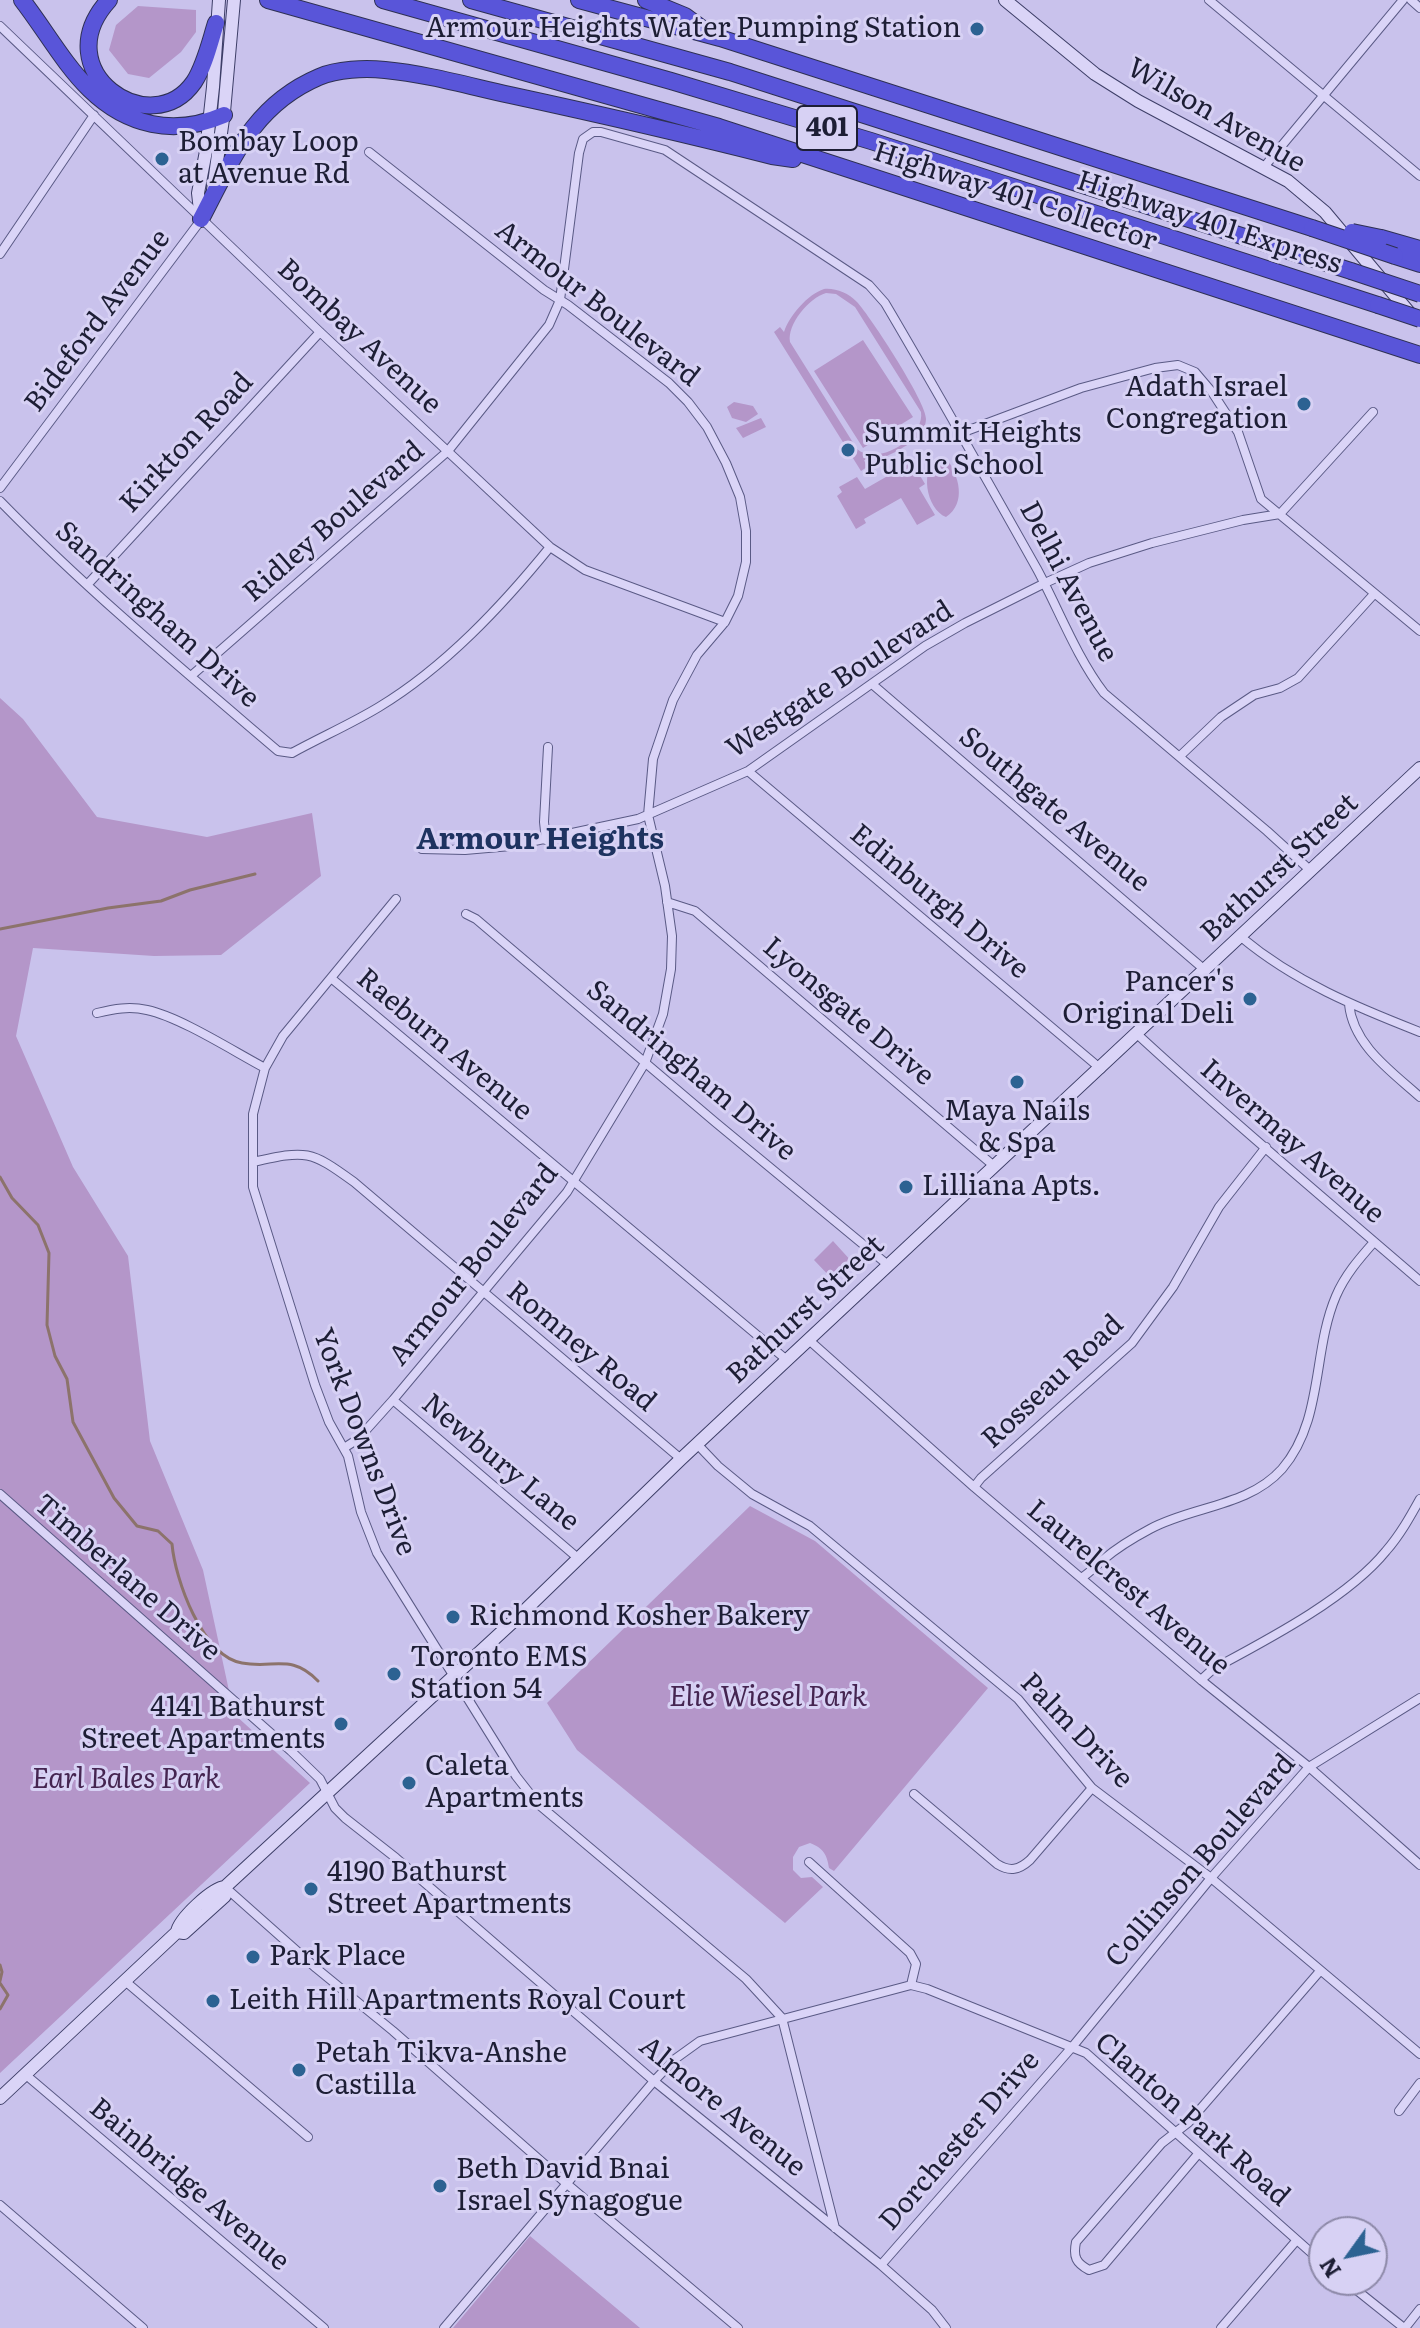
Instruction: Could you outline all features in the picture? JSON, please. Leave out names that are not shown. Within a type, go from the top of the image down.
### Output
[{"type":"highway","points":[[22,0],[81,83],[104,104],[134,121],[163,126],[216,118]]},
{"type":"highway","points":[[109,0],[92,23],[89,59],[99,79],[115,95],[129,102],[145,105],[167,102],[183,94],[197,76],[224,24]]},
{"type":"highway","name":"Highway 401 Collector","points":[[268,0],[719,127],[1419,355]]},
{"type":"highway","name":"Highway 401 Express","points":[[383,0],[823,126],[1420,319]]},
{"type":"highway","name":"Highway 401 Express","points":[[471,0],[730,72],[1420,294]]},
{"type":"highway","name":"401","points":[[579,0],[712,36],[1277,215],[1420,264]]},
{"type":"highway","points":[[646,0],[685,16],[712,36]]},
{"type":"highway","points":[[201,219],[240,144],[262,115],[289,93],[321,76],[364,69],[417,75],[772,156],[834,164]]},
{"type":"highway","points":[[1308,225],[1381,238],[1420,249]]},
{"type":"main road","points":[[201,219],[198,193],[216,118],[224,24],[219,0]]},
{"type":"main road","points":[[224,24],[234,0]]},
{"type":"main road","name":"Wilson Avenue","points":[[1005,0],[1095,74],[1138,101],[1288,181],[1325,212],[1420,326]]},
{"type":"main road","name":"Bathurst Street","points":[[0,2098],[177,1932],[184,1933],[206,1915],[225,1896],[225,1887],[453,1677],[681,1459],[1420,768]]},
{"type":"street","points":[[1209,0],[1420,176]]},
{"type":"street","points":[[1264,167],[1403,0]]},
{"type":"street","points":[[1411,0],[1420,8]]},
{"type":"street","name":"Bombay Avenue","points":[[0,26],[550,547],[585,570],[725,622]]},
{"type":"street","points":[[0,254],[94,115]]},
{"type":"street","name":"Ridley Boulevard","points":[[191,676],[448,451],[549,325],[560,300],[579,153],[583,139],[593,132]]},
{"type":"street","name":"Delhi Avenue","points":[[593,132],[665,150],[869,285],[885,303],[961,433],[1045,583],[1091,676],[1104,693],[1311,871]]},
{"type":"street","name":"Armour Boulevard","points":[[344,1448],[358,1439],[393,1400],[573,1182],[645,1063],[663,1014],[671,969],[672,936],[648,815],[653,759],[673,700],[697,655],[725,622],[738,596],[746,562],[746,531],[740,497],[707,427],[688,402],[669,383],[544,290],[369,152]]},
{"type":"street","name":"Bideford Avenue","points":[[0,488],[201,219]]},
{"type":"street","name":"Kirkton Road","points":[[87,585],[320,332]]},
{"type":"street","points":[[961,433],[1081,388],[1155,368],[1178,365],[1195,372],[1238,432],[1261,499],[1420,631]]},
{"type":"street","points":[[1280,514],[1373,412]]},
{"type":"street","name":"Sandringham Drive","points":[[0,501],[48,550],[191,676],[278,751],[292,753],[380,706],[433,668],[499,605],[550,547]]},
{"type":"street","name":"Westgate Boulevard","points":[[422,849],[465,850],[546,840],[648,815],[748,771],[952,631],[1045,583],[1089,563],[1152,543],[1280,514]]},
{"type":"street","points":[[1180,756],[1221,717],[1254,695],[1280,688],[1298,678],[1374,594]]},
{"type":"street","name":"Southgate Avenue","points":[[872,684],[1206,971]]},
{"type":"street","points":[[546,840],[548,747]]},
{"type":"street","name":"Edinburgh Drive","points":[[748,771],[1101,1069]]},
{"type":"street","name":"York Downs Drive","points":[[396,899],[283,1036],[265,1068],[253,1114],[253,1187],[305,1355],[329,1422],[344,1448],[361,1512],[377,1553],[516,1776],[538,1804],[746,1979],[782,2018],[835,2228]]},
{"type":"street","name":"Lyonsgate Drive","points":[[667,902],[695,911],[994,1166]]},
{"type":"street","name":"Sandringham Drive","points":[[466,914],[476,919],[888,1265]]},
{"type":"street","points":[[1241,937],[1308,984],[1420,1032]]},
{"type":"street","name":"Raeburn Avenue","points":[[331,978],[788,1361]]},
{"type":"street","points":[[1349,1004],[1350,1022],[1366,1048],[1420,1097]]},
{"type":"street","points":[[97,1013],[118,1008],[146,1010],[167,1017],[265,1068]]},
{"type":"street","name":"Invermay Avenue","points":[[1137,1034],[1207,1100],[1420,1281]]},
{"type":"street","name":"Rosseau Road","points":[[974,1487],[1132,1343],[1173,1287],[1219,1207],[1266,1147]]},
{"type":"street","name":"Romney Road","points":[[253,1162],[292,1153],[319,1157],[354,1182],[681,1459]]},
{"type":"street","points":[[1081,1578],[1115,1551],[1152,1528],[1243,1495],[1282,1469],[1300,1441],[1311,1412],[1316,1395],[1319,1357],[1335,1297],[1343,1280],[1374,1242]]},
{"type":"street","name":"Laurelcrest Avenue","points":[[810,1341],[974,1487],[1201,1680],[1309,1767],[1420,1865]]},
{"type":"street","name":"Newbury Lane","points":[[393,1400],[579,1559]]},
{"type":"street","name":"Palm Drive","points":[[697,1444],[752,1494],[810,1526],[1018,1699],[1092,1788],[1211,1878],[1420,2054]]},
{"type":"street","name":"Timberlane Drive","points":[[0,1494],[291,1751],[320,1779],[329,1793]]},
{"type":"street","points":[[1201,1680],[1213,1669],[1309,1613],[1364,1574],[1387,1551],[1420,1499]]},
{"type":"street","name":"Collinson Boulevard","points":[[1073,2046],[1211,1878],[1309,1767],[1420,1698]]},
{"type":"street","points":[[914,1794],[988,1857],[1005,1869],[1012,1870],[1030,1860],[1092,1788]]},
{"type":"street","name":"Almore Avenue","points":[[329,1793],[335,1808],[345,1818],[396,1858],[654,2081],[881,2265],[932,2310],[946,2328]]},
{"type":"street","points":[[444,2328],[675,2059],[700,2041],[911,1985],[916,1964],[910,1953],[809,1862]]},
{"type":"street","points":[[225,1887],[738,2328]]},
{"type":"street","points":[[1198,2154],[1104,2265],[1089,2270],[1079,2265],[1075,2259],[1076,2242],[1162,2143],[1189,2122],[1320,1971]]},
{"type":"street","points":[[125,1981],[308,2137]]},
{"type":"street","name":"Clanton Park Road","points":[[911,1985],[1086,2053],[1308,2251]]},
{"type":"street","name":"Dorchester Drive","points":[[881,2265],[1073,2046]]},
{"type":"street","name":"Bainbridge Avenue","points":[[26,2075],[324,2328]]},
{"type":"street","points":[[1399,2111],[1420,2083]]},
{"type":"street","points":[[0,2205],[143,2328]]},
{"type":"street","points":[[1221,2328],[1296,2241]]},
{"type":"street","points":[[1364,2296],[1404,2328],[1420,2309]]},
{"type":"green space","points":[[138,6],[196,10],[196,32],[181,52],[149,78],[128,74],[109,50],[116,25]]},
{"type":"green space","points":[[824,289],[837,290],[857,302],[897,360],[926,419],[917,438],[886,456],[864,460],[867,467],[861,471],[774,332],[780,327],[784,332],[800,306]],"holes":[[[826,293],[836,294],[855,307],[921,412],[916,431],[908,440],[887,452],[866,454],[857,449],[790,342],[792,327],[806,306]]]},
{"type":"green space","points":[[863,340],[913,417],[863,448],[814,371]]},
{"type":"green space","points":[[734,402],[753,406],[758,414],[746,422],[732,418],[727,407]]},
{"type":"green space","points":[[761,418],[766,427],[743,438],[736,428]]},
{"type":"green space","points":[[939,457],[946,458],[951,465],[959,489],[957,504],[946,517],[934,506],[928,488],[929,470]]},
{"type":"green space","points":[[912,462],[925,484],[919,488],[935,515],[917,525],[901,498],[864,519],[866,523],[856,529],[837,496],[842,492],[839,487],[857,477],[865,489]]},
{"type":"green space","name":"Earl Bales Park","points":[[0,698],[23,719],[97,817],[207,837],[312,813],[321,876],[221,955],[154,956],[33,948],[16,1036],[73,1167],[128,1256],[150,1441],[203,1570],[234,1714],[310,1783],[0,2073]]},
{"type":"green space","points":[[833,1241],[853,1263],[834,1281],[814,1260]]},
{"type":"green space","name":"Elie Wiesel Park","points":[[750,1506],[815,1541],[988,1688],[834,1871],[829,1868],[821,1849],[810,1843],[799,1847],[793,1857],[793,1870],[801,1878],[812,1877],[823,1887],[785,1923],[577,1750],[547,1703]]},
{"type":"green space","points":[[530,2236],[640,2328],[453,2328]]},
{"type":"waterway","points":[[0,929],[161,901],[190,890],[255,874]]},
{"type":"waterway","points":[[0,1177],[12,1198],[38,1225],[49,1253],[47,1325],[55,1356],[67,1379],[73,1422],[114,1498],[137,1526],[158,1531],[172,1544],[179,1576],[193,1614],[215,1646],[242,1663],[291,1665],[308,1672],[318,1681]]},
{"type":"waterway","points":[[0,1965],[0,1981]]},
{"type":"waterway","points":[[0,1983],[8,1995],[0,2009]]},
{"type":"place","name":"Armour Heights Water Pumping Station","points":[[977,29]]},
{"type":"place","name":"Bombay Loop at Avenue Rd","points":[[162,159]]},
{"type":"place","name":"Adath Israel Congregation","points":[[1304,404]]},
{"type":"place","name":"Summit Heights Public School","points":[[848,450]]},
{"type":"place","name":"Pancer's Original Deli","points":[[1250,999]]},
{"type":"place","name":"Maya Nails & Spa","points":[[1017,1082]]},
{"type":"place","name":"Lilliana Apts.","points":[[906,1187]]},
{"type":"place","name":"Richmond Kosher Bakery","points":[[453,1617]]},
{"type":"place","name":"Toronto EMS Station 54","points":[[394,1674]]},
{"type":"place","name":"4141 Bathurst Street Apartments","points":[[341,1724]]},
{"type":"place","name":"Caleta Apartments","points":[[409,1783]]},
{"type":"place","name":"4190 Bathurst Street Apartments","points":[[311,1889]]},
{"type":"place","name":"Park Place","points":[[253,1957]]},
{"type":"place","name":"Leith Hill Apartments Royal Court","points":[[213,2001]]},
{"type":"place","name":"Petah Tikva-Anshe Castilla","points":[[299,2070]]},
{"type":"place","name":"Beth David Bnai Israel Synagogue","points":[[440,2186]]},
{"type":"district","name":"Armour Heights","points":[[540,840]]}]
